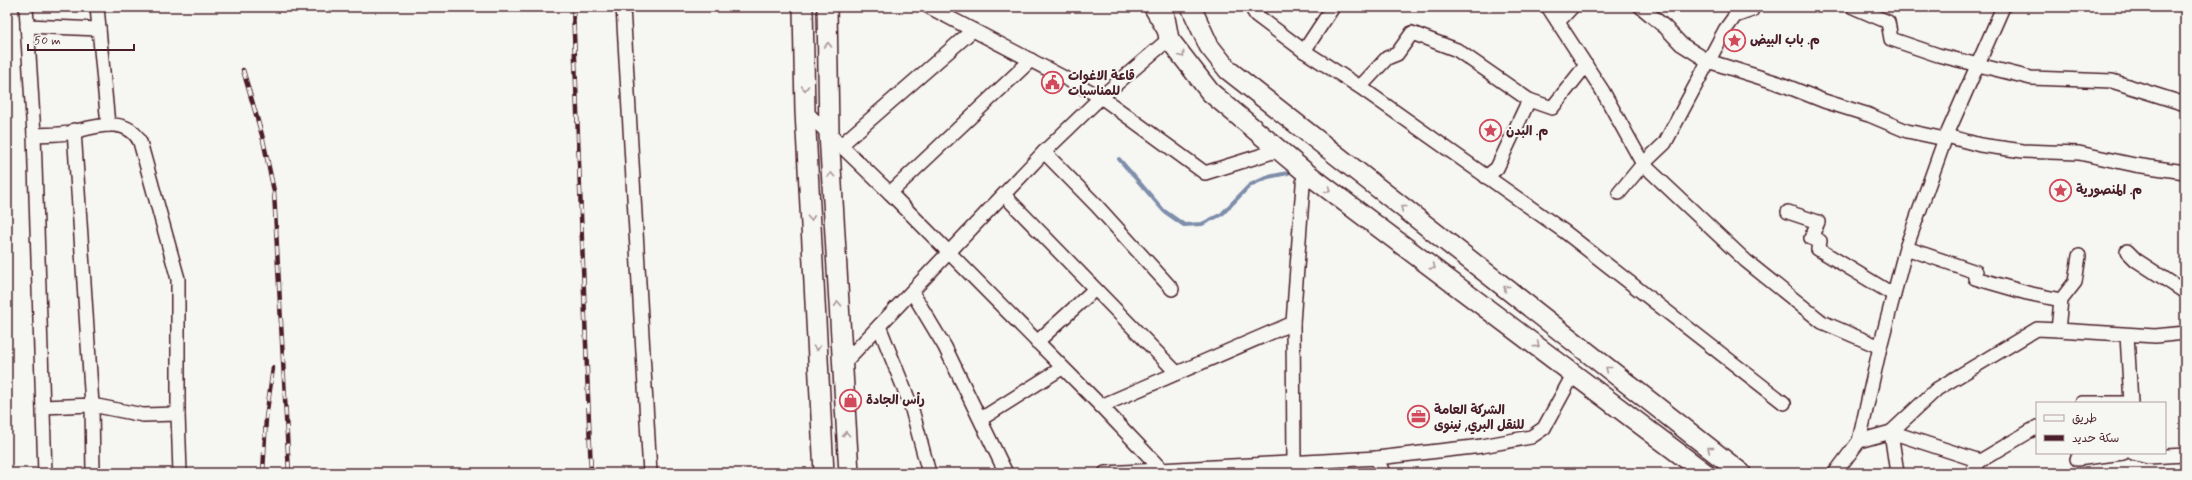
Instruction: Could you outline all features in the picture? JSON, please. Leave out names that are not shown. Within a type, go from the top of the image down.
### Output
[{"type":"main road","points":[[804,7],[805,111],[824,473]]},
{"type":"main road","points":[[827,7],[835,139],[841,366],[848,473]]},
{"type":"main road","points":[[1163,7],[1169,39],[1210,92],[1304,171],[1705,473]]},
{"type":"main road","points":[[1191,7],[1209,46],[1228,70],[1741,473]]},
{"type":"street","points":[[26,7],[34,135],[46,473]]},
{"type":"street","points":[[97,7],[108,125]]},
{"type":"street","points":[[623,7],[650,473]]},
{"type":"street","points":[[929,7],[1101,97],[1205,172],[1279,150]]},
{"type":"street","points":[[841,366],[948,253],[1005,196],[1044,152],[1101,97],[1169,39],[1150,7]]},
{"type":"street","points":[[1251,7],[1256,15],[1304,51],[1360,87],[1565,232],[1784,403]]},
{"type":"street","points":[[1304,51],[1333,7]]},
{"type":"street","points":[[1548,7],[1602,90],[1643,164],[1673,194],[1746,261],[1822,322],[1880,347]]},
{"type":"street","points":[[1558,22],[1572,7]]},
{"type":"street","points":[[1641,7],[1665,27],[1681,44],[1708,61],[1781,84],[1824,102],[1869,115],[1907,131],[1980,145],[2023,151],[2079,153],[2135,165],[2185,172]]},
{"type":"street","points":[[1619,193],[1643,164],[1664,143],[1725,30],[1735,16],[1752,10],[1754,7]]},
{"type":"street","points":[[1853,7],[1888,22],[1891,39],[1938,55],[2031,78],[2112,81],[2185,104]]},
{"type":"street","points":[[1836,473],[1859,441],[1880,347],[1906,248],[1946,138],[1976,65],[2003,7]]},
{"type":"street","points":[[27,26],[99,29]]},
{"type":"street","points":[[835,139],[973,30]]},
{"type":"street","points":[[1360,87],[1387,58],[1397,54],[1412,33],[1457,50],[1529,100],[1552,108],[1586,64]]},
{"type":"street","points":[[890,193],[1032,60]]},
{"type":"street","points":[[1486,177],[1497,168],[1529,100]]},
{"type":"street","points":[[805,111],[890,193],[1101,406],[1161,469]]},
{"type":"street","points":[[34,135],[68,133],[74,130],[108,125],[128,128],[136,133],[140,142],[178,279],[178,414],[180,473]]},
{"type":"street","points":[[74,130],[92,405],[93,473]]},
{"type":"street","points":[[1044,152],[1097,206],[1172,289]]},
{"type":"street","points":[[1294,463],[1293,323],[1304,171]]},
{"type":"street","points":[[1005,196],[1177,373]]},
{"type":"street","points":[[1788,212],[1818,222],[1811,238],[1820,241],[1818,249],[1894,295]]},
{"type":"street","points":[[1906,248],[1976,272],[1975,278],[2027,293],[2061,300]]},
{"type":"street","points":[[2127,251],[2136,260],[2185,292]]},
{"type":"street","points":[[2058,330],[2061,300],[2075,282],[2079,256]]},
{"type":"street","points":[[1037,342],[1094,289]]},
{"type":"street","points":[[912,292],[945,347],[981,418],[1006,473]]},
{"type":"street","points":[[1101,406],[1293,323]]},
{"type":"street","points":[[879,326],[911,406],[929,473]]},
{"type":"street","points":[[1859,441],[1891,432],[1943,385],[2037,329],[2155,336],[2185,333]]},
{"type":"street","points":[[2127,335],[2131,402]]},
{"type":"street","points":[[981,418],[1062,368]]},
{"type":"street","points":[[1105,473],[1161,469],[1213,470],[1377,458],[1482,446],[1531,437],[1544,428],[1574,373]]},
{"type":"street","points":[[43,408],[92,405],[143,415],[178,414]]},
{"type":"street","points":[[1972,473],[1980,461],[2036,428]]},
{"type":"street","points":[[1891,432],[1980,461]]},
{"type":"street","points":[[1891,432],[1897,473]]},
{"type":"street","points":[[2077,459],[2115,454]]},
{"type":"street","points":[[2137,454],[2148,457],[2185,455]]},
{"type":"street","points":[[1377,458],[1383,473]]},
{"type":"waterway","points":[[1119,159],[1164,211],[1184,225],[1202,224],[1222,214],[1250,185],[1268,177],[1288,173]]},
{"type":"railway","points":[[573,7],[591,473]]},
{"type":"railway","points":[[243,70],[262,135],[274,191],[289,473]]},
{"type":"railway","points":[[263,473],[266,418],[273,368]]},
{"type":"place","name":"م. باب البيض","points":[[1734,40]]},
{"type":"place","name":"قاعة الاغوات للمناسبات","points":[[1052,83]]},
{"type":"place","name":"م. البدن","points":[[1491,131]]},
{"type":"place","name":"م. المنصورية","points":[[2061,190]]},
{"type":"place","name":"رأس الجادة","points":[[850,400]]},
{"type":"place","name":"الشركة العامة للنقل البري, نينوى","points":[[1419,417]]}]
